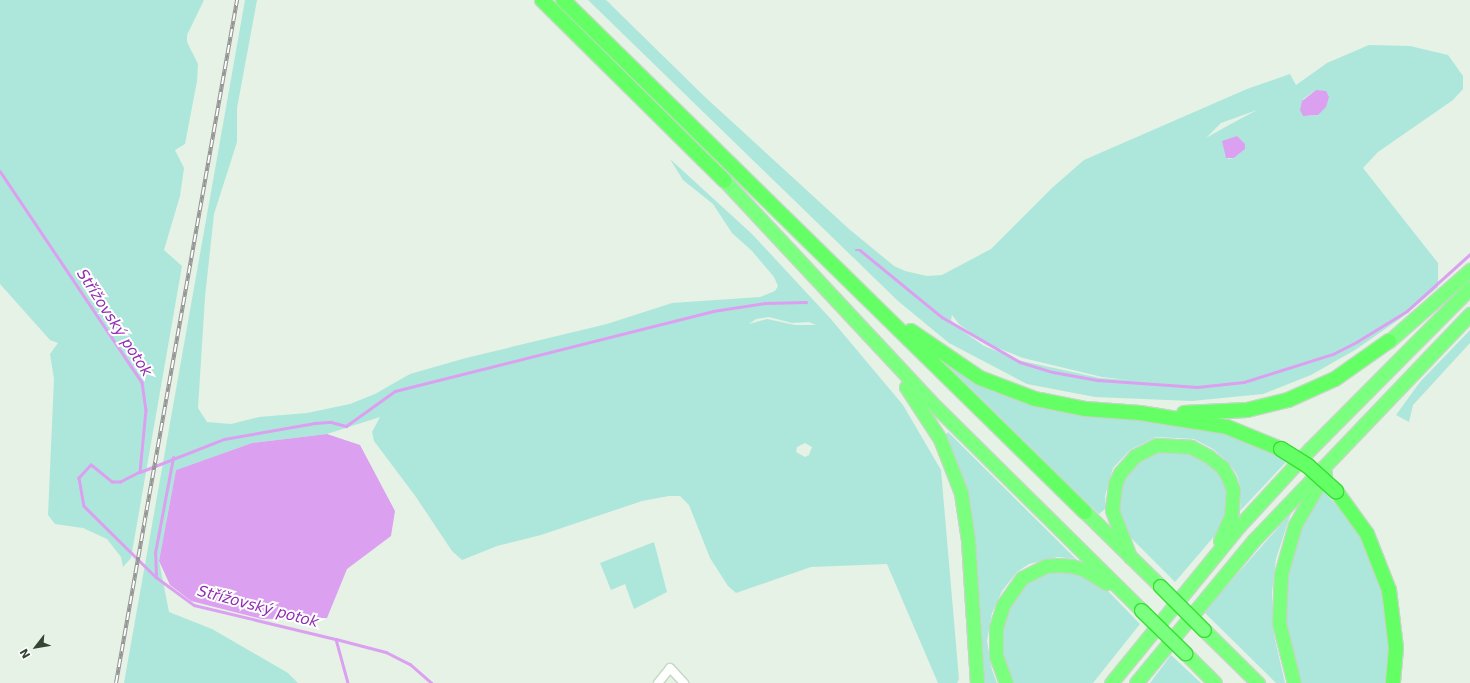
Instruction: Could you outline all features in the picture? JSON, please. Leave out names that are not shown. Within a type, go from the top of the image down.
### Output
[{"type":"highway","points":[[542,0],[725,182],[838,305],[930,401],[1215,683]]},
{"type":"highway","points":[[563,0],[1258,683]]},
{"type":"highway","points":[[1140,413],[1225,412],[1288,400],[1335,379],[1389,341],[1470,270]]},
{"type":"highway","points":[[1111,683],[1212,557],[1310,449],[1470,288]]},
{"type":"highway","points":[[838,305],[919,404],[940,439],[955,473],[965,513],[968,540],[977,683]]},
{"type":"highway","points":[[878,308],[957,364],[1007,390],[1061,405],[1140,413],[1227,427],[1254,436],[1281,449],[1308,466],[1336,491],[1367,534],[1389,590],[1396,648],[1393,683]]},
{"type":"highway","points":[[1140,680],[1254,540],[1470,314]]},
{"type":"highway","points":[[1294,683],[1279,624],[1281,574],[1286,549],[1304,506],[1346,443]]},
{"type":"highway","points":[[1130,556],[1112,510],[1115,484],[1120,473],[1135,456],[1146,449],[1168,444],[1191,447],[1208,456],[1222,467],[1229,479],[1233,490],[1231,516],[1212,557]]},
{"type":"highway","points":[[1006,683],[999,668],[995,641],[999,615],[1014,586],[1033,571],[1046,566],[1072,566],[1096,576],[1141,610]]},
{"type":"highway","points":[[1103,683],[1126,663]]},
{"type":"street","points":[[658,683],[670,668],[684,683]]},
{"type":"shaded area","points":[[0,0],[204,0],[187,35],[187,42],[198,64],[197,81],[185,144],[175,150],[184,168],[180,196],[164,250],[182,266],[131,558],[123,567],[121,557],[107,539],[83,528],[55,524],[48,515],[54,379],[50,354],[58,343],[50,340],[0,284]]},
{"type":"shaded area","points":[[245,0],[257,0],[237,108],[237,142],[214,214],[205,297],[198,408],[207,422],[231,424],[259,417],[307,413],[350,404],[375,394],[410,374],[466,358],[607,324],[672,303],[760,297],[775,291],[778,286],[774,277],[752,251],[732,233],[713,204],[683,180],[670,159],[752,234],[830,318],[903,405],[941,470],[959,679],[957,683],[938,683],[887,564],[811,567],[736,593],[728,586],[710,558],[689,505],[680,496],[669,496],[642,501],[541,535],[497,546],[462,560],[452,551],[416,497],[374,441],[372,432],[380,417],[327,434],[252,443],[176,470],[159,561],[169,612],[212,629],[288,673],[298,683],[124,683]],"holes":[[[769,317],[792,323],[809,322],[816,325],[795,325],[767,319],[749,324],[756,319]],[[805,443],[812,447],[809,455],[805,457],[796,452],[797,447]]]},
{"type":"shaded area","points":[[588,0],[606,0],[705,97],[849,229],[894,266],[905,271],[927,276],[942,275],[991,249],[1052,188],[1084,160],[1247,89],[1290,74],[1296,85],[1327,63],[1369,45],[1410,46],[1448,55],[1463,76],[1463,89],[1453,100],[1378,152],[1363,168],[1438,263],[1438,287],[1401,318],[1355,350],[1311,375],[1263,394],[1192,401],[1095,397],[1027,384],[949,343],[898,301]],"holes":[[[1316,90],[1318,115],[1308,116],[1303,99]],[[1257,110],[1206,138],[1221,123]],[[1223,141],[1245,149],[1234,158],[1228,159]],[[952,315],[959,324],[985,343],[1023,358],[1102,377],[1129,380],[1100,378],[1022,361],[984,346],[957,327],[951,320]]]},
{"type":"shaded area","points":[[1470,330],[1470,343],[1413,405],[1409,422],[1396,415],[1420,382]]},
{"type":"shaded area","points":[[946,364],[974,381],[1037,406],[1075,414],[1205,427],[1266,448],[1287,461],[1240,511],[1241,489],[1237,475],[1228,462],[1213,449],[1194,439],[1156,437],[1130,450],[1113,468],[1105,496],[1106,508],[1099,514]]},
{"type":"shaded area","points":[[948,432],[1076,559],[1058,557],[1029,564],[1017,572],[1002,591],[992,613],[987,641],[992,670],[997,683],[984,683],[969,506],[963,481],[946,435]]},
{"type":"shaded area","points":[[1180,448],[1219,469],[1229,491],[1223,526],[1175,582],[1127,534],[1118,511],[1118,485],[1123,474],[1147,452]]},
{"type":"shaded area","points":[[1319,485],[1352,524],[1361,538],[1381,585],[1389,636],[1385,683],[1300,683],[1285,626],[1284,593],[1291,544]]},
{"type":"shaded area","points":[[1291,513],[1276,559],[1272,592],[1274,635],[1285,683],[1276,683],[1204,612]]},
{"type":"shaded area","points":[[654,542],[667,592],[634,609],[625,584],[611,590],[600,563]]},
{"type":"shaded area","points":[[1058,569],[1083,575],[1105,588],[1140,624],[1093,683],[1012,683],[1003,667],[1000,641],[1004,616],[1018,589],[1035,575]]},
{"type":"shaded area","points":[[1171,655],[1201,683],[1150,683]]},
{"type":"water","points":[[1316,90],[1326,91],[1329,97],[1326,107],[1318,115],[1303,116],[1300,110],[1302,101]]},
{"type":"water","points":[[1237,136],[1245,144],[1245,149],[1234,158],[1226,158],[1222,141]]},
{"type":"water","points":[[327,434],[360,445],[395,511],[391,536],[347,569],[327,618],[262,619],[191,601],[170,585],[159,561],[176,470],[252,443]]},
{"type":"waterway","name":"Střížovský potok","points":[[0,171],[142,382],[146,410],[140,472],[120,482],[112,482],[91,465],[79,478],[84,506],[156,577],[194,605],[336,639],[348,683]]},
{"type":"waterway","points":[[856,250],[860,250],[942,317],[1020,362],[1053,372],[1098,380],[1197,387],[1244,382],[1333,354],[1358,341],[1407,311],[1470,254]]},
{"type":"waterway","points":[[140,472],[224,439],[315,423],[331,422],[346,426],[395,391],[713,311],[765,303],[806,302]]},
{"type":"waterway","points":[[156,577],[155,553],[173,458]]},
{"type":"waterway","points":[[336,639],[386,652],[410,664],[432,683]]},
{"type":"railway","points":[[116,683],[237,0]]}]
